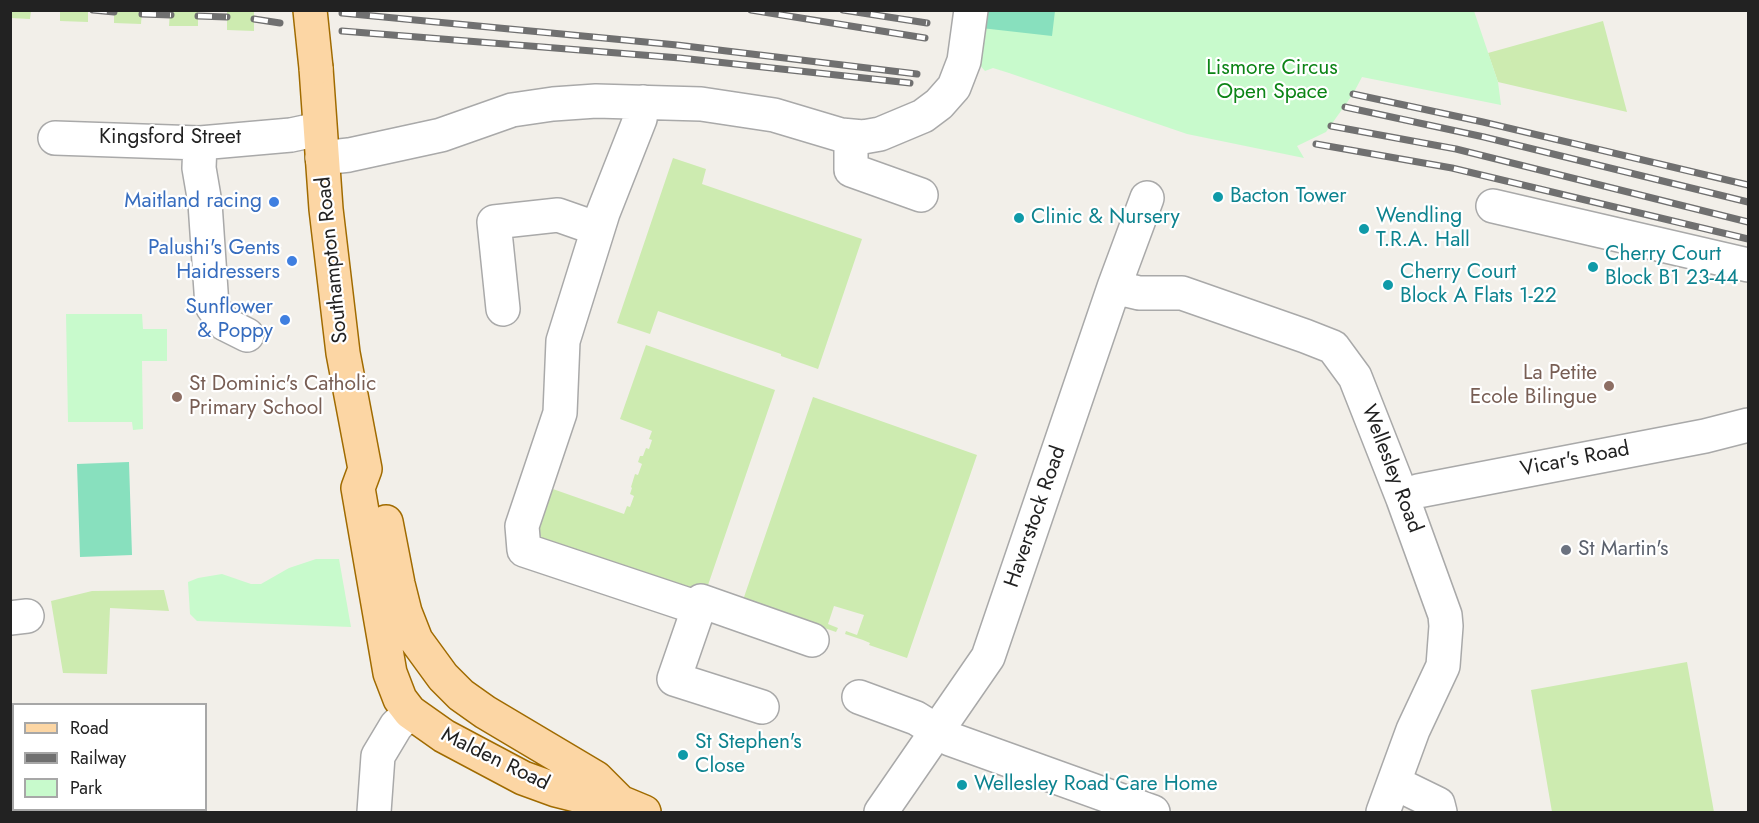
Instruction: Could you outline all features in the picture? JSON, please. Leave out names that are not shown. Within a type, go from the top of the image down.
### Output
[{"type":"main road","name":"Southampton Road","points":[[310,10],[321,144],[343,353],[372,475],[357,488],[390,673],[400,699],[410,712]]},
{"type":"main road","name":"Malden Road","points":[[372,475],[386,524],[398,584],[416,640],[443,677],[461,695],[485,712],[596,778],[632,807]]},
{"type":"main road","name":"Malden Road","points":[[410,712],[444,736],[529,781],[588,798],[632,807]]},
{"type":"street","name":"Kingsford Street","points":[[55,138],[200,142],[291,135],[321,144],[399,145],[441,135],[512,110],[574,102],[687,103],[774,116],[824,132],[851,137],[872,136],[892,131],[923,116],[939,104],[954,87],[962,70],[971,10]]},
{"type":"street","points":[[643,102],[640,119],[598,229],[562,340],[560,413],[522,526],[524,550],[698,608]]},
{"type":"street","points":[[851,137],[851,170],[921,195]]},
{"type":"street","points":[[200,142],[199,168],[206,215],[212,306],[225,324],[247,335]]},
{"type":"street","name":"Haverstock Road","points":[[881,813],[985,664],[992,648],[1114,287],[1147,198]]},
{"type":"street","points":[[1493,206],[1749,265]]},
{"type":"street","points":[[503,309],[494,222],[558,216],[598,229]]},
{"type":"street","name":"Wellesley Road","points":[[1114,287],[1139,293],[1182,293],[1333,347],[1355,378],[1403,499],[1445,615],[1446,626],[1443,666],[1413,730],[1389,798]]},
{"type":"street","name":"Vicar's Road","points":[[1403,499],[1418,491],[1705,436],[1749,425]]},
{"type":"street","points":[[762,707],[674,678],[701,601],[812,640]]},
{"type":"street","points":[[859,697],[916,718],[950,740],[1154,813]]},
{"type":"street","points":[[374,813],[378,756],[396,726],[410,712]]},
{"type":"street","points":[[1389,798],[1438,804],[1440,813]]},
{"type":"green space","points":[[11,10],[31,11],[30,19],[11,18]]},
{"type":"green space","points":[[60,11],[88,11],[88,22],[60,21]]},
{"type":"green space","points":[[114,11],[142,11],[141,24],[114,23]]},
{"type":"green space","points":[[170,11],[198,11],[198,26],[169,26]]},
{"type":"green space","points":[[227,11],[254,11],[254,31],[227,30]]},
{"type":"green space","name":"Lismore Circus Open Space","points":[[982,11],[1474,11],[1498,82],[1501,105],[1362,77],[1326,132],[1297,146],[1304,158],[1187,134],[993,68],[985,71],[976,61]]},
{"type":"green space","points":[[983,11],[1055,11],[1052,36],[981,28]]},
{"type":"green space","points":[[1603,21],[1627,112],[1498,82],[1488,53]]},
{"type":"green space","points":[[673,158],[706,169],[702,184],[862,239],[818,369],[658,311],[650,334],[617,323]]},
{"type":"green space","points":[[66,314],[142,314],[143,329],[167,329],[167,361],[142,361],[143,429],[133,430],[132,422],[68,422]]},
{"type":"green space","points":[[646,345],[775,390],[707,588],[695,599],[531,543],[550,488],[624,514],[627,506],[630,507],[634,496],[630,494],[631,487],[635,474],[638,475],[642,464],[638,462],[646,448],[649,449],[652,431],[620,419]]},
{"type":"green space","points":[[813,397],[977,455],[907,658],[845,634],[846,631],[857,635],[864,615],[834,606],[828,624],[838,628],[836,632],[743,600]]},
{"type":"green space","points":[[129,462],[132,555],[80,557],[77,464]]},
{"type":"green space","points":[[316,559],[339,559],[351,627],[197,621],[190,614],[188,582],[222,574],[251,584],[261,584],[289,568]]},
{"type":"green space","points":[[164,590],[169,611],[110,608],[107,674],[63,673],[51,601],[92,591]]},
{"type":"green space","points":[[1687,662],[1714,812],[1552,812],[1531,690]]},
{"type":"railway","points":[[93,10],[114,12]]},
{"type":"railway","points":[[751,10],[925,38]]},
{"type":"railway","points":[[843,10],[927,23]]},
{"type":"railway","points":[[342,13],[677,45],[917,74]]},
{"type":"railway","points":[[142,14],[171,15]]},
{"type":"railway","points":[[198,16],[227,17]]},
{"type":"railway","points":[[254,19],[280,23]]},
{"type":"railway","points":[[342,31],[680,58],[910,83]]},
{"type":"railway","points":[[1353,94],[1483,122],[1748,185]]},
{"type":"railway","points":[[1345,107],[1484,137],[1748,202]]},
{"type":"railway","points":[[1331,126],[1456,149],[1748,222]]},
{"type":"railway","points":[[1316,144],[1452,168],[1748,239]]},
{"type":"place","name":"Bacton Tower","points":[[1218,197]]},
{"type":"place","name":"Maitland racing","points":[[274,202]]},
{"type":"place","name":"Clinic & Nursery","points":[[1019,218]]},
{"type":"place","name":"Wendling T.R.A. Hall","points":[[1364,229]]},
{"type":"place","name":"Palushi's Gents Haidressers","points":[[292,261]]},
{"type":"place","name":"Cherry Court Block B1 23-44","points":[[1593,267]]},
{"type":"place","name":"Cherry Court Block A Flats 1-22","points":[[1388,285]]},
{"type":"place","name":"Sunflower & Poppy","points":[[285,320]]},
{"type":"place","name":"La Petite Ecole Bilingue","points":[[1609,386]]},
{"type":"place","name":"St Dominic's Catholic Primary School","points":[[177,397]]},
{"type":"place","name":"St Martin's","points":[[1566,550]]},
{"type":"place","name":"St Stephen's Close","points":[[683,755]]},
{"type":"place","name":"Wellesley Road Care Home","points":[[962,785]]}]
